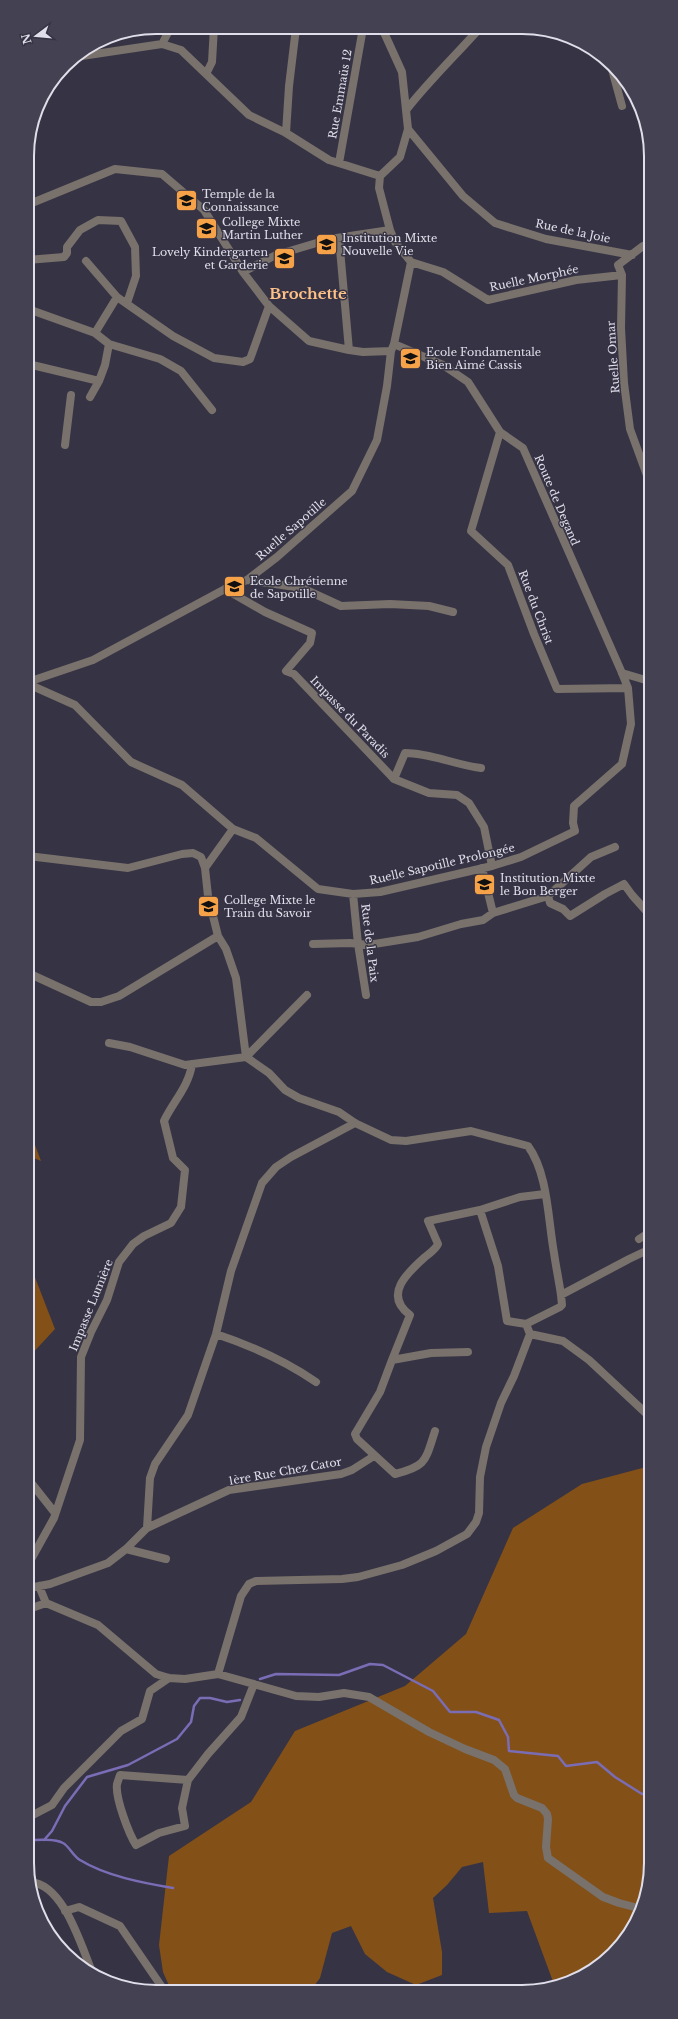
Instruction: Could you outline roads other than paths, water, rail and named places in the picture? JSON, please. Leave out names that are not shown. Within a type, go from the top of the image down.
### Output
[{"type":"street","points":[[162,44],[167,34]]},
{"type":"street","points":[[207,72],[212,62],[214,34]]},
{"type":"street","points":[[286,132],[295,34]]},
{"type":"street","name":"Rue Emmaüs 12","points":[[340,163],[362,34]]},
{"type":"street","points":[[385,34],[402,72],[408,129],[400,157],[380,176],[379,188],[390,230],[395,242],[411,262]]},
{"type":"street","points":[[407,109],[430,79],[451,61],[475,34]]},
{"type":"street","points":[[88,55],[162,44],[181,50],[207,72],[249,115],[286,132],[329,160],[380,176]]},
{"type":"street","points":[[614,76],[622,106]]},
{"type":"street","name":"Rue de la Joie","points":[[408,129],[463,196],[495,223],[546,239],[632,254]]},
{"type":"street","points":[[34,202],[115,169],[162,174],[204,210],[243,272],[269,306],[309,341],[363,352],[392,347]]},
{"type":"street","points":[[34,259],[64,257],[67,253],[67,247],[80,230],[98,220],[121,221],[135,247],[136,276],[127,303]]},
{"type":"street","points":[[243,272],[276,255],[330,239],[390,230]]},
{"type":"street","points":[[339,238],[348,350]]},
{"type":"street","name":"Ruelle Omar","points":[[644,247],[618,265],[622,275],[621,328],[624,383],[630,429],[644,467]]},
{"type":"street","points":[[86,261],[117,297],[173,336],[214,358],[243,362],[250,359],[269,306]]},
{"type":"street","name":"Ruelle Morphée","points":[[411,262],[443,272],[488,300],[576,280],[622,275]]},
{"type":"street","name":"Ruelle Sapotille","points":[[34,681],[93,660],[225,589],[247,580],[277,557],[352,491],[376,440],[387,386],[392,347],[411,262]]},
{"type":"street","points":[[95,333],[117,297]]},
{"type":"street","points":[[34,311],[95,333],[109,344],[160,359],[182,371],[212,410]]},
{"type":"street","points":[[90,397],[99,381],[105,365],[109,344]]},
{"type":"street","name":"Route de Degand","points":[[392,347],[443,365],[468,382],[500,432],[523,448],[622,672]]},
{"type":"street","points":[[34,365],[99,381]]},
{"type":"street","points":[[65,445],[71,395]]},
{"type":"street","name":"Rue du Christ","points":[[500,432],[471,531],[508,565],[557,689],[628,688]]},
{"type":"street","points":[[247,580],[302,588],[341,606],[390,604],[429,606],[453,612]]},
{"type":"street","name":"Impasse du Paradis","points":[[225,589],[265,612],[312,633],[310,642],[286,671],[294,674],[394,779],[429,793],[457,795],[469,803],[484,827],[492,866]]},
{"type":"street","points":[[622,672],[644,679]]},
{"type":"street","name":"Ruelle Sapotille Prolongée","points":[[34,686],[74,705],[131,762],[182,785],[233,829],[256,838],[318,889],[353,894],[380,892],[492,866],[521,857],[575,831],[573,822],[574,806],[622,764],[631,724],[628,688],[622,672]]},
{"type":"street","points":[[394,779],[405,752],[418,753],[465,766],[481,768]]},
{"type":"street","points":[[205,868],[233,829]]},
{"type":"street","points":[[313,944],[368,945],[418,937],[461,924],[483,920],[493,913],[548,896],[591,857],[615,847]]},
{"type":"street","points":[[34,857],[128,868],[182,854],[193,853],[201,857],[205,868],[208,896],[218,936],[226,949],[236,978],[246,1057],[269,1073],[285,1090],[299,1098],[339,1112],[355,1123],[398,1141],[471,1131],[522,1143],[528,1146],[533,1152],[545,1194],[561,1296],[562,1305],[560,1307],[526,1324],[507,1321],[498,1266],[480,1210]]},
{"type":"street","points":[[482,868],[493,913]]},
{"type":"street","points":[[548,896],[550,903],[563,909],[570,916],[604,894],[624,884],[644,908]]},
{"type":"street","name":"Rue de la Paix","points":[[353,894],[358,944],[366,995]]},
{"type":"street","points":[[34,976],[91,1002],[102,1002],[119,996],[218,936]]},
{"type":"street","points":[[109,1043],[130,1047],[185,1065],[246,1057],[307,995]]},
{"type":"street","name":"Impasse Lumière","points":[[34,1554],[56,1513],[80,1440],[82,1357],[91,1332],[107,1300],[119,1262],[133,1244],[144,1236],[171,1223],[181,1207],[185,1170],[173,1158],[164,1121],[172,1104],[190,1078],[192,1064]]},
{"type":"street","points":[[147,1528],[150,1478],[156,1464],[188,1415],[216,1334],[231,1272],[262,1183],[276,1167],[355,1123]]},
{"type":"street","points":[[435,1431],[424,1462],[411,1470],[395,1474],[357,1439],[355,1434],[380,1392],[410,1314],[399,1304],[397,1294],[399,1287],[415,1266],[438,1244],[428,1221],[480,1210],[520,1197],[545,1194]]},
{"type":"street","points":[[639,1239],[644,1236]]},
{"type":"street","points":[[561,1296],[644,1252]]},
{"type":"street","points":[[218,1674],[241,1596],[249,1584],[256,1581],[342,1580],[379,1572],[436,1551],[467,1534],[476,1522],[479,1513],[480,1476],[486,1447],[501,1403],[514,1376],[530,1334],[526,1324]]},
{"type":"street","points":[[216,1334],[259,1349],[292,1365],[316,1382]]},
{"type":"street","points":[[530,1334],[563,1341],[589,1360],[644,1411]]},
{"type":"street","points":[[392,1360],[431,1353],[468,1352]]},
{"type":"street","name":"1ère Rue Chez Cator","points":[[34,1587],[108,1563],[126,1549],[147,1528],[229,1490],[341,1474],[352,1470],[374,1456]]},
{"type":"street","points":[[34,1486],[56,1513]]},
{"type":"street","points":[[126,1549],[166,1559]]},
{"type":"street","points":[[39,1586],[46,1603]]},
{"type":"street","points":[[34,1607],[46,1603],[98,1625],[156,1674],[169,1678],[185,1679],[218,1674],[296,1696],[319,1697],[344,1692],[369,1697],[429,1732],[465,1749],[494,1760],[505,1769],[514,1795],[517,1798],[542,1808],[547,1814],[546,1847],[548,1858],[603,1897],[636,1907]]},
{"type":"street","points":[[34,1814],[52,1805],[64,1788],[121,1731],[142,1719],[150,1691],[169,1678]]},
{"type":"street","points":[[188,1780],[120,1775],[117,1785],[119,1800],[130,1836],[136,1845],[159,1833],[185,1826],[182,1808],[188,1780],[208,1754],[241,1717],[254,1684]]},
{"type":"street","points":[[35,1882],[51,1890],[65,1911],[88,1964]]},
{"type":"street","points":[[65,1911],[79,1907],[120,1926],[161,1985]]},
{"type":"waterway","points":[[260,1679],[276,1674],[339,1675],[370,1664],[383,1665],[433,1691],[450,1712],[476,1712],[499,1720],[508,1737],[509,1751],[558,1756],[566,1766],[597,1762],[615,1777],[644,1794]]},
{"type":"waterway","points":[[44,1840],[52,1831],[65,1806],[87,1777],[128,1765],[177,1739],[191,1722],[194,1706],[200,1698],[210,1698],[227,1702],[240,1700]]},
{"type":"waterway","points":[[34,1840],[56,1841],[65,1844],[80,1860],[90,1866],[113,1875],[173,1888]]},
{"type":"place","name":"Temple de la Connaissance","points":[[186,200]]},
{"type":"place","name":"College Mixte Martin Luther","points":[[207,228]]},
{"type":"place","name":"Institution Mixte Nouvelle Vie","points":[[326,244]]},
{"type":"place","name":"Lovely Kindergarten et Garderie","points":[[284,258]]},
{"type":"place","name":"Ecole Fondamentale Bien Aimé Cassis","points":[[410,358]]},
{"type":"place","name":"Ecole Chrétienne de Sapotille","points":[[235,587]]},
{"type":"place","name":"Institution Mixte le Bon Berger","points":[[485,884]]},
{"type":"place","name":"College Mixte le Train du Savoir","points":[[208,906]]},
{"type":"district","name":"Brochette","points":[[308,294]]}]
